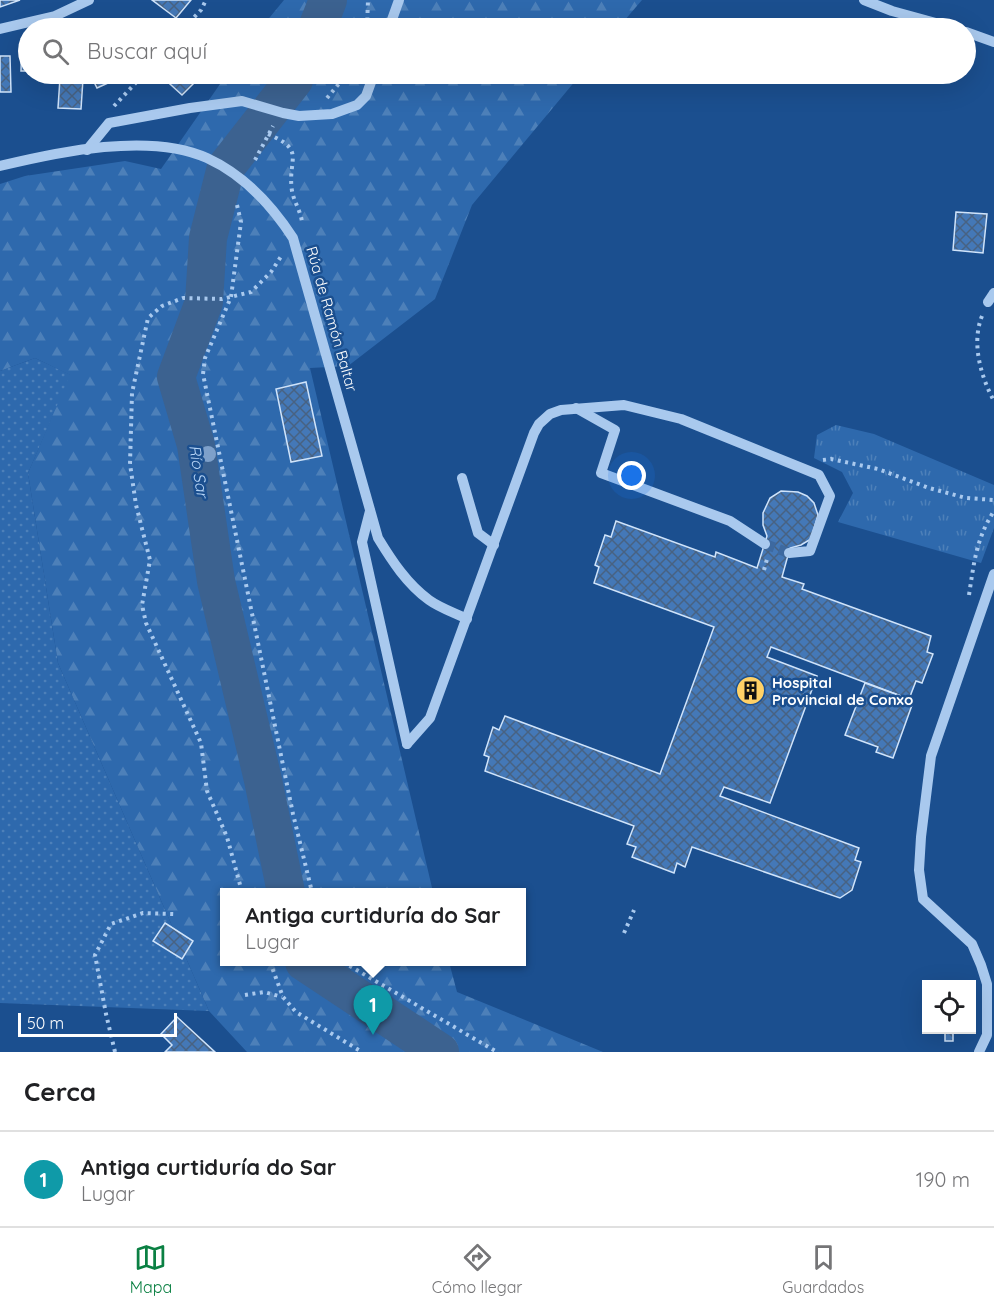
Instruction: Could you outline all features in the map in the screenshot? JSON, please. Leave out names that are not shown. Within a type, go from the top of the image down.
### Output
[{"type":"street","points":[[47,18],[89,0]]},
{"type":"street","points":[[393,18],[399,0]]},
{"type":"street","points":[[864,0],[918,18]]},
{"type":"street","points":[[0,29],[18,25]]},
{"type":"street","points":[[976,36],[994,42]]},
{"type":"street","points":[[87,150],[109,123],[242,101],[299,116],[332,114],[357,105],[366,96],[370,84]]},
{"type":"street","name":"Rúa de Ramón Baltar","points":[[0,166],[87,150],[126,146],[173,149],[206,157],[233,173],[257,192],[277,214],[293,238],[378,538],[403,575],[431,601],[467,619]]},
{"type":"street","points":[[370,510],[362,542],[407,744],[430,718],[534,433],[539,424],[550,414],[576,407],[624,405],[681,419],[819,476],[830,496],[810,551],[789,553]]},
{"type":"street","points":[[576,407],[615,430],[601,473],[730,520],[767,550]]},
{"type":"street","points":[[462,478],[478,533],[494,545]]},
{"type":"street","points":[[979,1052],[987,1035],[987,984],[981,965],[972,944],[923,899],[919,870],[931,756],[994,574]]},
{"type":"path","points":[[193,18],[206,0]]},
{"type":"path","points":[[367,18],[368,0]]},
{"type":"path","points":[[109,123],[110,110],[135,84]]},
{"type":"path","points":[[314,115],[339,84]]},
{"type":"path","points":[[255,160],[280,112]]},
{"type":"path","points":[[241,888],[227,837],[207,791],[201,743],[146,623],[142,605],[150,560],[136,505],[130,464],[132,393],[148,318],[162,306],[183,298],[222,299],[251,292],[271,272],[293,238],[302,231],[302,219],[292,192],[294,153],[287,144],[268,134]]},
{"type":"path","points":[[237,205],[241,222],[231,297],[205,358],[203,374],[292,814],[311,888]]},
{"type":"path","points":[[991,297],[978,327],[978,355],[983,376],[994,402]]},
{"type":"path","points":[[819,476],[819,460],[831,459],[878,469],[929,488],[966,498],[994,500]]},
{"type":"path","points":[[967,605],[982,529],[994,511]]},
{"type":"path","points":[[764,570],[767,550]]},
{"type":"path","points":[[624,933],[634,910]]},
{"type":"path","points":[[115,1052],[95,955],[111,924],[144,913],[174,914]]},
{"type":"path","points":[[271,966],[283,997],[296,1012],[362,1052]]},
{"type":"path","points":[[350,966],[497,1052]]},
{"type":"path","points":[[245,995],[264,992],[283,997]]},
{"type":"green space","points":[[284,0],[642,0],[627,18],[269,18]]},
{"type":"green space","points":[[220,84],[573,84],[472,205],[435,299],[348,366],[310,368],[432,888],[220,888],[220,966],[450,966],[457,992],[603,1052],[247,1052],[209,1011],[58,663],[28,473],[70,375],[35,358],[0,371],[0,184],[25,176],[125,161],[161,169]]},
{"type":"green space","points":[[35,358],[71,375],[28,473],[58,663],[209,1011],[0,1003],[0,371]]},
{"type":"green space","points":[[836,425],[874,434],[994,485],[994,528],[981,563],[838,522],[853,493],[842,472],[814,458],[817,435]]},
{"type":"building","points":[[0,0],[20,0],[0,7]]},
{"type":"building","points":[[152,0],[191,0],[176,18]]},
{"type":"building","points":[[0,56],[10,56],[11,92],[0,92]]},
{"type":"building","points":[[60,84],[83,84],[81,109],[58,108]]},
{"type":"building","points":[[170,84],[193,84],[182,95]]},
{"type":"building","points":[[956,212],[987,214],[983,253],[953,250]]},
{"type":"building","points":[[306,382],[322,456],[291,462],[276,389]]},
{"type":"building","name":"Hospital Provincial de Conxo","points":[[781,491],[798,492],[807,496],[814,503],[818,515],[811,539],[790,548],[782,577],[804,584],[802,589],[931,636],[927,652],[933,654],[922,683],[916,681],[909,699],[771,647],[767,657],[817,676],[770,803],[724,787],[720,796],[859,848],[855,860],[861,862],[852,890],[840,898],[692,847],[685,867],[677,863],[674,873],[632,857],[636,847],[627,844],[634,826],[485,771],[489,757],[484,755],[493,727],[499,730],[505,716],[660,774],[714,627],[594,583],[599,567],[595,565],[605,535],[611,537],[616,521],[715,557],[716,552],[757,568],[767,536],[763,525],[763,513],[770,498]]},
{"type":"building","points":[[865,683],[909,699],[908,703],[912,705],[893,758],[876,752],[878,747],[845,735]]},
{"type":"building","points":[[165,923],[193,941],[182,959],[153,941]]},
{"type":"building","points":[[177,1017],[215,1052],[165,1052],[172,1045],[161,1034]]},
{"type":"building","points":[[945,1034],[953,1034],[953,1041],[945,1041]]},
{"type":"waterway","name":"Río Sar","points":[[321,18],[328,0]]},
{"type":"waterway","name":"Río Sar","points":[[285,888],[263,780],[216,581],[196,445],[176,377],[204,302],[208,238],[226,167],[291,84]]},
{"type":"waterway","name":"Río Sar","points":[[310,966],[440,1052]]},
{"type":"tunnel","points":[[765,544],[789,553]]},
{"type":"place","name":"Hospital Provincial de Conxo","points":[[751,691]]},
{"type":"place","name":"Antiga curtiduría do Sar","points":[[373,1035]]}]
